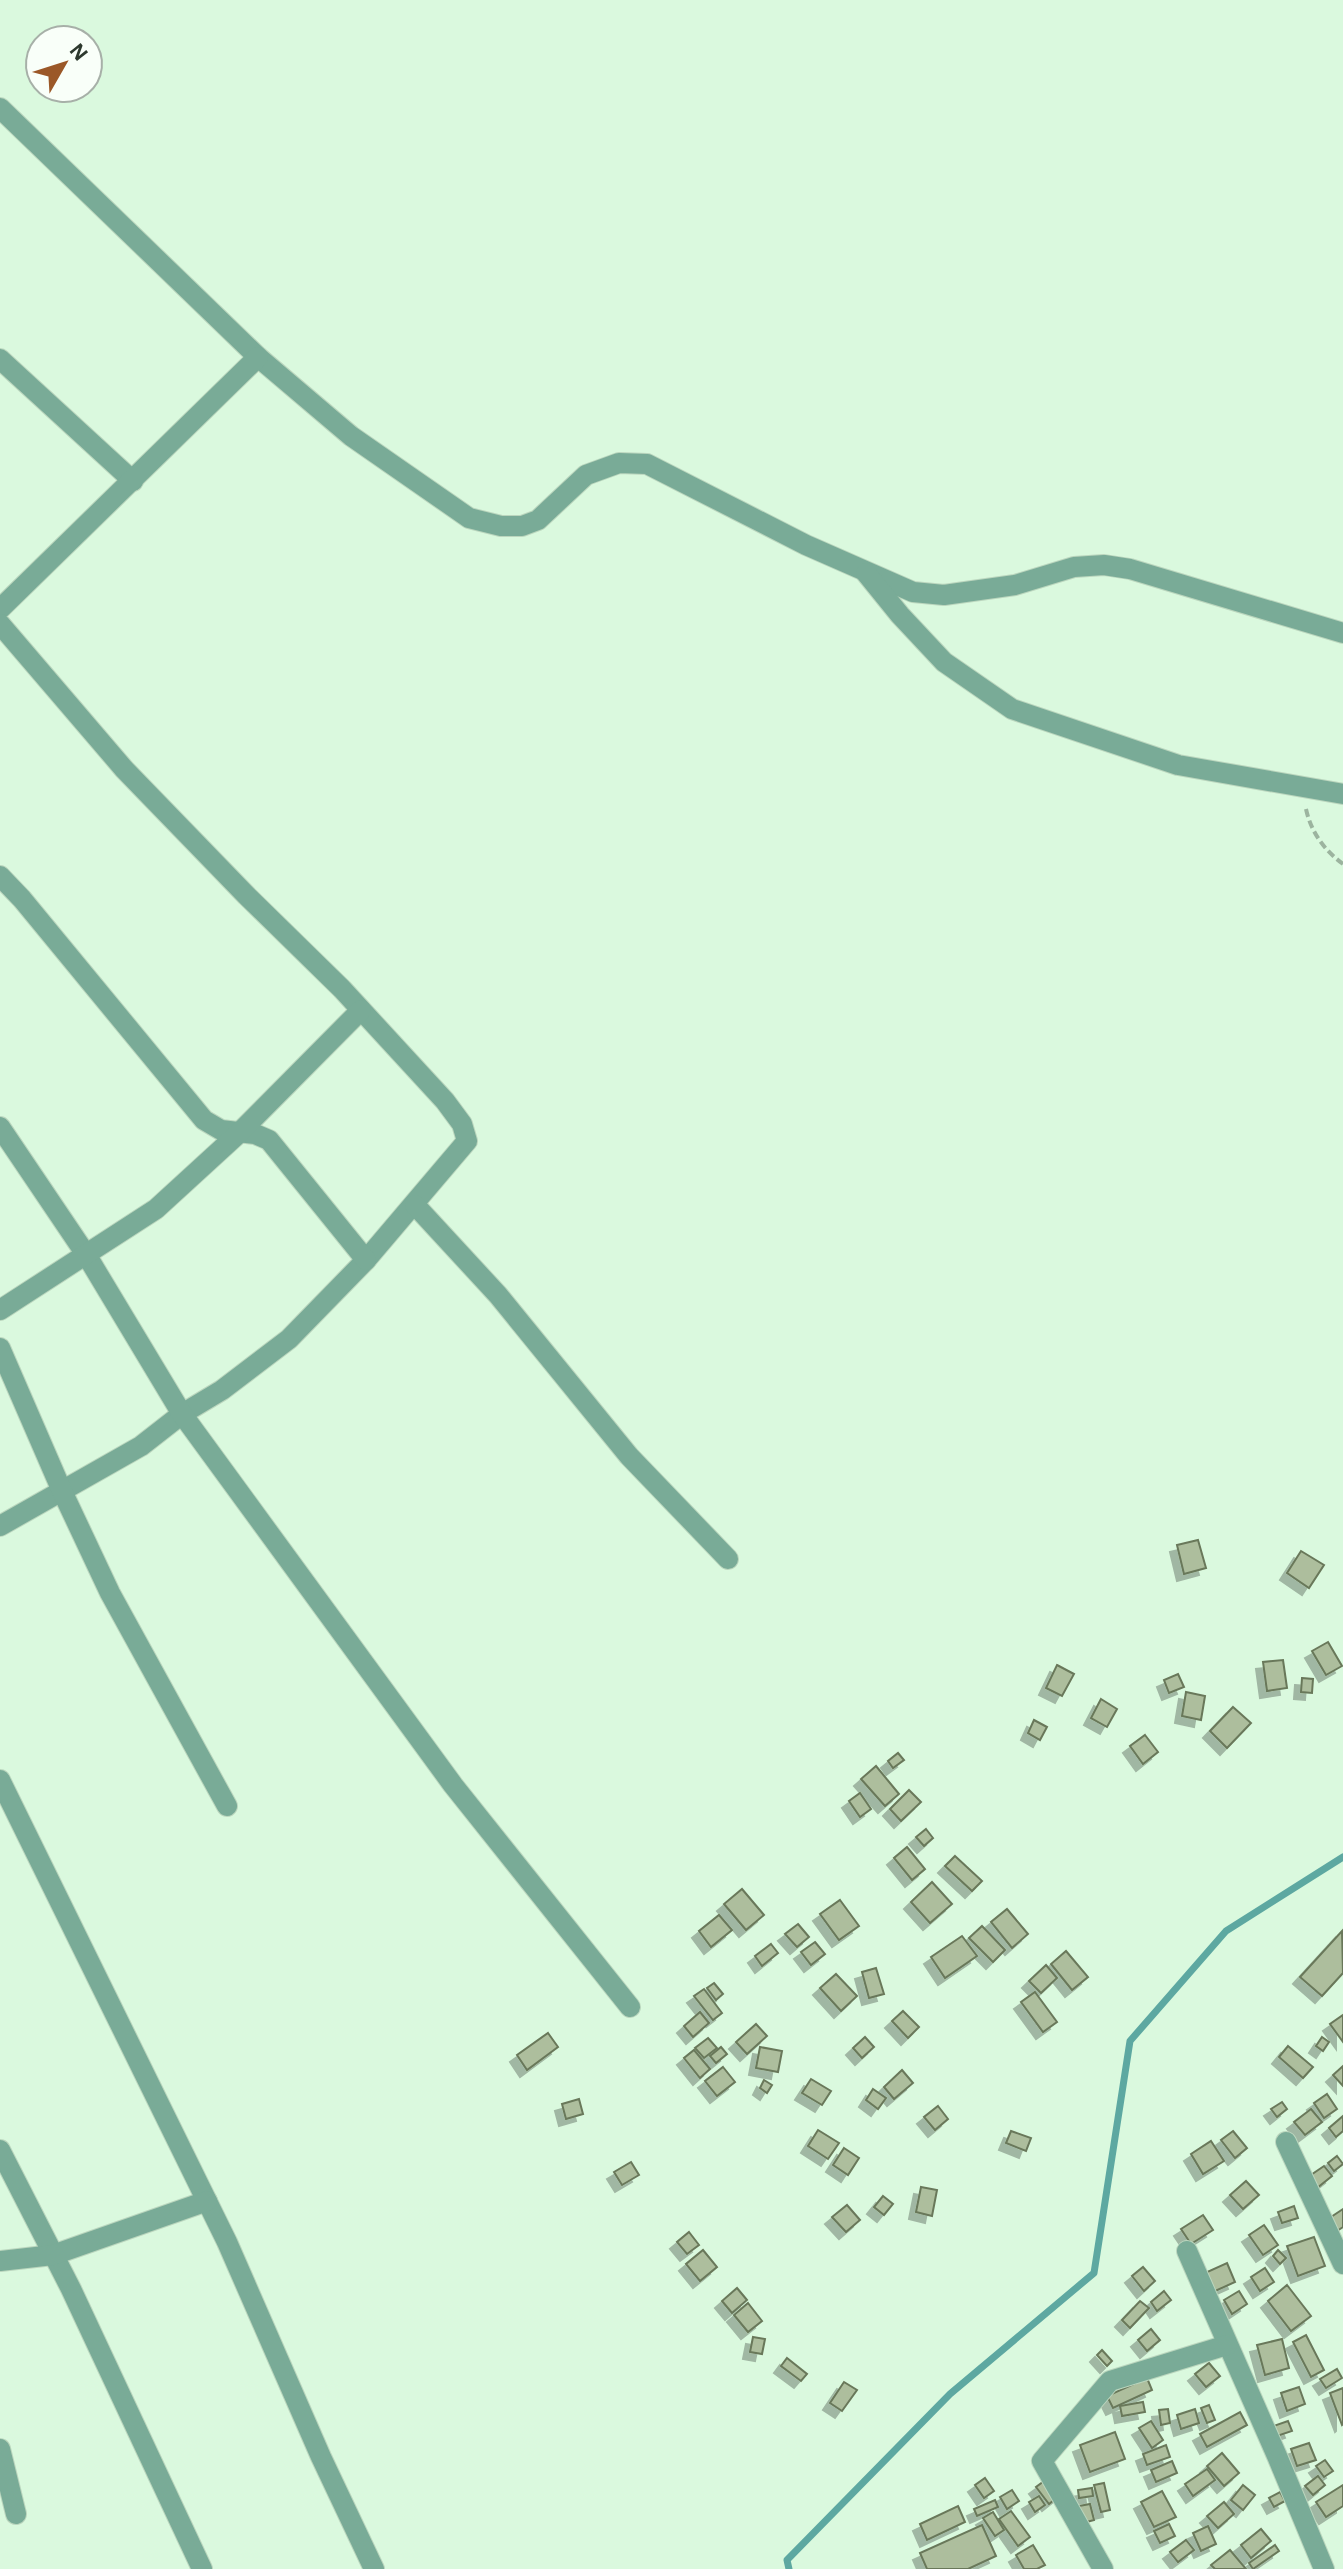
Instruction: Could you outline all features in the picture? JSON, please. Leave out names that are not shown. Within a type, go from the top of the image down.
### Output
[{"type":"street","points":[[0,108],[258,357],[351,436],[469,518],[501,526],[522,526],[538,520],[586,475],[619,463],[647,464],[806,545],[913,592],[944,595],[1015,585],[1074,567],[1104,565],[1130,569],[1343,633]]},
{"type":"street","points":[[0,609],[258,357]]},
{"type":"street","points":[[0,359],[133,481]]},
{"type":"street","points":[[864,570],[944,662],[1012,709],[1178,765],[1343,794]]},
{"type":"street","points":[[0,624],[124,769],[361,1010],[445,1101],[462,1124],[467,1141],[366,1260],[289,1339],[141,1446],[0,1526]]},
{"type":"street","points":[[0,876],[204,1120],[221,1130],[255,1134],[269,1140],[366,1260]]},
{"type":"street","points":[[0,1310],[156,1209],[239,1133],[361,1010]]},
{"type":"street","points":[[0,1127],[87,1256],[182,1414],[453,1785],[630,2007]]},
{"type":"street","points":[[415,1205],[498,1295],[629,1456],[728,1559]]},
{"type":"street","points":[[0,1348],[110,1593],[227,1806]]},
{"type":"street","points":[[0,1780],[207,2201],[374,2569]]},
{"type":"street","points":[[1286,2142],[1343,2264]]},
{"type":"street","points":[[0,2150],[156,2466],[202,2569]]},
{"type":"street","points":[[0,2261],[53,2255],[207,2201]]},
{"type":"street","points":[[1187,2251],[1324,2569]]},
{"type":"street","points":[[1103,2569],[1042,2461],[1110,2381],[1227,2345]]},
{"type":"street","points":[[0,2449],[16,2514]]},
{"type":"path","points":[[1300,787],[1310,826],[1329,854],[1343,864]]},
{"type":"building","points":[[1198,1540],[1206,1568],[1184,1574],[1177,1545]]},
{"type":"building","points":[[1301,1551],[1324,1565],[1309,1588],[1287,1573]]},
{"type":"building","points":[[1328,1642],[1342,1666],[1326,1675],[1312,1651]]},
{"type":"building","points":[[1283,1660],[1287,1688],[1267,1691],[1263,1662]]},
{"type":"building","points":[[1057,1665],[1074,1674],[1062,1696],[1046,1688]]},
{"type":"building","points":[[1178,1674],[1184,1687],[1169,1693],[1164,1680]]},
{"type":"building","points":[[1302,1678],[1313,1679],[1312,1693],[1301,1692]]},
{"type":"building","points":[[1186,1692],[1205,1696],[1201,1720],[1182,1716]]},
{"type":"building","points":[[1101,1699],[1117,1709],[1107,1727],[1091,1718]]},
{"type":"building","points":[[1233,1707],[1251,1723],[1227,1748],[1210,1731]]},
{"type":"building","points":[[1034,1720],[1047,1727],[1040,1740],[1028,1733]]},
{"type":"building","points":[[1145,1735],[1158,1752],[1143,1764],[1130,1746]]},
{"type":"building","points":[[898,1753],[904,1760],[893,1768],[888,1761]]},
{"type":"building","points":[[876,1766],[899,1794],[885,1806],[861,1779]]},
{"type":"building","points":[[909,1790],[921,1802],[901,1821],[890,1809]]},
{"type":"building","points":[[860,1793],[871,1809],[860,1817],[849,1801]]},
{"type":"building","points":[[926,1829],[933,1838],[924,1846],[916,1837]]},
{"type":"building","points":[[907,1847],[925,1869],[912,1880],[894,1858]]},
{"type":"building","points":[[955,1856],[982,1881],[972,1891],[945,1866]]},
{"type":"building","points":[[932,1882],[952,1904],[930,1923],[911,1902]]},
{"type":"building","points":[[742,1889],[764,1915],[746,1930],[724,1904]]},
{"type":"building","points":[[840,1900],[859,1926],[839,1940],[820,1914]]},
{"type":"building","points":[[1007,1909],[1028,1934],[1012,1948],[991,1922]]},
{"type":"building","points":[[719,1915],[732,1930],[711,1947],[699,1931]]},
{"type":"building","points":[[798,1924],[809,1937],[797,1947],[785,1934]]},
{"type":"building","points":[[982,1926],[1005,1950],[993,1962],[969,1938]]},
{"type":"building","points":[[1342,1931],[1343,1973],[1322,1996],[1300,1977]]},
{"type":"building","points":[[962,1936],[977,1956],[945,1978],[931,1957]]},
{"type":"building","points":[[815,1942],[825,1954],[811,1965],[801,1952]]},
{"type":"building","points":[[771,1944],[778,1953],[762,1966],[755,1956]]},
{"type":"building","points":[[1066,1951],[1088,1977],[1072,1990],[1051,1964]]},
{"type":"building","points":[[1046,1965],[1057,1978],[1041,1993],[1029,1981]]},
{"type":"building","points":[[876,1968],[884,1994],[869,1998],[862,1972]]},
{"type":"building","points":[[836,1974],[857,1996],[841,2011],[820,1988]]},
{"type":"building","points":[[714,1983],[723,1994],[716,2000],[707,1988]]},
{"type":"building","points":[[704,1989],[722,2013],[713,2020],[694,1996]]},
{"type":"building","points":[[1035,1992],[1057,2022],[1043,2032],[1021,2002]]},
{"type":"building","points":[[903,2011],[919,2027],[908,2038],[892,2021]]},
{"type":"building","points":[[700,2012],[709,2023],[693,2037],[684,2026]]},
{"type":"building","points":[[1343,2015],[1343,2042],[1330,2024]]},
{"type":"building","points":[[756,2024],[767,2036],[747,2054],[736,2042]]},
{"type":"building","points":[[548,2033],[558,2047],[527,2070],[517,2055]]},
{"type":"building","points":[[865,2037],[874,2047],[862,2058],[853,2048]]},
{"type":"building","points":[[1322,2037],[1329,2042],[1323,2051],[1316,2046]]},
{"type":"building","points":[[708,2038],[717,2048],[704,2058],[695,2048]]},
{"type":"building","points":[[1288,2046],[1313,2067],[1303,2078],[1279,2057]]},
{"type":"building","points":[[721,2047],[727,2054],[716,2063],[710,2056]]},
{"type":"building","points":[[760,2047],[782,2051],[778,2072],[756,2068]]},
{"type":"building","points":[[694,2050],[710,2069],[700,2078],[684,2058]]},
{"type":"building","points":[[1343,2066],[1343,2086],[1333,2075]]},
{"type":"building","points":[[723,2067],[735,2082],[717,2096],[705,2081]]},
{"type":"building","points":[[902,2070],[913,2083],[894,2099],[884,2087]]},
{"type":"building","points":[[811,2079],[831,2091],[822,2105],[802,2093]]},
{"type":"building","points":[[764,2080],[772,2085],[767,2093],[760,2088]]},
{"type":"building","points":[[873,2089],[886,2098],[878,2109],[866,2100]]},
{"type":"building","points":[[1327,2094],[1337,2109],[1324,2118],[1314,2103]]},
{"type":"building","points":[[579,2099],[583,2114],[566,2119],[562,2104]]},
{"type":"building","points":[[1282,2102],[1287,2109],[1277,2117],[1271,2109]]},
{"type":"building","points":[[938,2106],[948,2119],[935,2130],[924,2117]]},
{"type":"building","points":[[1311,2109],[1322,2122],[1305,2135],[1294,2122]]},
{"type":"building","points":[[1343,2116],[1343,2131],[1336,2137],[1329,2128]]},
{"type":"building","points":[[818,2130],[839,2143],[828,2159],[808,2146]]},
{"type":"building","points":[[1011,2131],[1031,2138],[1026,2151],[1006,2143]]},
{"type":"building","points":[[1233,2131],[1247,2148],[1235,2158],[1221,2140]]},
{"type":"building","points":[[1211,2141],[1224,2161],[1203,2174],[1191,2154]]},
{"type":"building","points":[[844,2148],[859,2158],[848,2175],[833,2165]]},
{"type":"building","points":[[1337,2156],[1343,2164],[1334,2171],[1328,2163]]},
{"type":"building","points":[[631,2162],[639,2175],[622,2185],[614,2172]]},
{"type":"building","points":[[1324,2166],[1332,2176],[1317,2188],[1308,2177]]},
{"type":"building","points":[[1246,2181],[1259,2195],[1243,2209],[1230,2195]]},
{"type":"building","points":[[921,2187],[937,2190],[932,2216],[916,2212]]},
{"type":"building","points":[[883,2196],[893,2204],[884,2215],[874,2207]]},
{"type":"building","points":[[847,2205],[860,2220],[846,2232],[832,2217]]},
{"type":"building","points":[[1294,2206],[1298,2218],[1282,2223],[1278,2212]]},
{"type":"building","points":[[1343,2209],[1343,2227],[1334,2233],[1325,2221]]},
{"type":"building","points":[[1203,2215],[1213,2230],[1191,2244],[1181,2229]]},
{"type":"building","points":[[1264,2225],[1278,2245],[1263,2255],[1249,2235]]},
{"type":"building","points":[[689,2232],[699,2245],[687,2254],[677,2242]]},
{"type":"building","points":[[1314,2237],[1325,2266],[1298,2276],[1287,2246]]},
{"type":"building","points":[[703,2250],[717,2267],[700,2281],[686,2264]]},
{"type":"building","points":[[1278,2250],[1286,2258],[1280,2264],[1273,2256]]},
{"type":"building","points":[[1227,2263],[1235,2282],[1213,2292],[1205,2273]]},
{"type":"building","points":[[1143,2267],[1155,2281],[1144,2291],[1132,2276]]},
{"type":"building","points":[[1265,2268],[1274,2282],[1260,2291],[1251,2277]]},
{"type":"building","points":[[1287,2285],[1311,2316],[1291,2331],[1268,2301]]},
{"type":"building","points":[[737,2288],[747,2300],[732,2313],[722,2301]]},
{"type":"building","points":[[1164,2291],[1171,2300],[1157,2311],[1151,2302]]},
{"type":"building","points":[[1239,2291],[1247,2304],[1232,2314],[1224,2300]]},
{"type":"building","points":[[1140,2301],[1149,2308],[1130,2328],[1122,2320]]},
{"type":"building","points":[[748,2303],[762,2321],[748,2332],[734,2315]]},
{"type":"building","points":[[1151,2329],[1160,2340],[1147,2351],[1138,2340]]},
{"type":"building","points":[[1306,2335],[1324,2370],[1311,2377],[1293,2342]]},
{"type":"building","points":[[753,2337],[765,2339],[762,2354],[750,2352]]},
{"type":"building","points":[[1282,2339],[1289,2368],[1265,2375],[1257,2345]]},
{"type":"building","points":[[1102,2350],[1112,2361],[1107,2366],[1097,2355]]},
{"type":"building","points":[[787,2358],[807,2374],[801,2381],[781,2366]]},
{"type":"building","points":[[1209,2363],[1220,2376],[1206,2387],[1195,2374]]},
{"type":"building","points":[[1337,2369],[1342,2378],[1326,2388],[1320,2379]]},
{"type":"building","points":[[1147,2378],[1152,2390],[1113,2408],[1107,2396]]},
{"type":"building","points":[[844,2382],[857,2390],[842,2411],[830,2403]]},
{"type":"building","points":[[1299,2387],[1305,2404],[1287,2411],[1281,2393]]},
{"type":"building","points":[[1343,2388],[1343,2424],[1342,2425],[1330,2393]]},
{"type":"building","points":[[1143,2402],[1145,2412],[1122,2416],[1120,2406]]},
{"type":"building","points":[[1209,2405],[1215,2420],[1207,2423],[1201,2408]]},
{"type":"building","points":[[1168,2409],[1170,2423],[1161,2425],[1159,2410]]},
{"type":"building","points":[[1195,2409],[1199,2423],[1181,2429],[1177,2415]]},
{"type":"building","points":[[1240,2412],[1247,2425],[1207,2447],[1200,2434]]},
{"type":"building","points":[[1151,2421],[1163,2440],[1152,2448],[1139,2428]]},
{"type":"building","points":[[1288,2421],[1292,2431],[1271,2438],[1268,2428]]},
{"type":"building","points":[[1115,2432],[1125,2459],[1090,2472],[1080,2445]]},
{"type":"building","points":[[1309,2443],[1316,2460],[1297,2466],[1291,2449]]},
{"type":"building","points":[[1166,2445],[1170,2457],[1147,2465],[1143,2454]]},
{"type":"building","points":[[1222,2453],[1239,2473],[1224,2486],[1207,2466]]},
{"type":"building","points":[[1325,2460],[1333,2471],[1324,2477],[1316,2466]]},
{"type":"building","points":[[1172,2461],[1177,2473],[1156,2482],[1151,2470]]},
{"type":"building","points":[[1207,2469],[1215,2480],[1193,2496],[1185,2484]]},
{"type":"building","points":[[1318,2476],[1325,2485],[1313,2495],[1305,2486]]},
{"type":"building","points":[[985,2478],[994,2491],[984,2498],[975,2485]]},
{"type":"building","points":[[1047,2479],[1059,2496],[1049,2504],[1036,2487]]},
{"type":"building","points":[[1104,2483],[1110,2510],[1101,2512],[1094,2485]]},
{"type":"building","points":[[1243,2485],[1255,2495],[1243,2510],[1231,2500]]},
{"type":"building","points":[[1343,2485],[1343,2506],[1326,2517],[1316,2502]]},
{"type":"building","points":[[1092,2488],[1093,2496],[1079,2498],[1078,2490]]},
{"type":"building","points":[[1012,2490],[1019,2501],[1007,2509],[1000,2497]]},
{"type":"building","points":[[1162,2491],[1176,2517],[1154,2527],[1141,2502]]},
{"type":"building","points":[[1280,2492],[1285,2501],[1274,2507],[1269,2498]]},
{"type":"building","points":[[1039,2496],[1045,2505],[1035,2512],[1029,2502]]},
{"type":"building","points":[[995,2500],[998,2507],[977,2516],[974,2509]]},
{"type":"building","points":[[1224,2502],[1234,2514],[1218,2528],[1207,2516]]},
{"type":"building","points":[[1090,2504],[1094,2520],[1083,2523],[1079,2506]]},
{"type":"building","points":[[958,2506],[965,2522],[927,2540],[920,2524]]},
{"type":"building","points":[[1011,2511],[1030,2537],[1018,2546],[999,2519]]},
{"type":"building","points":[[993,2512],[1004,2530],[995,2536],[983,2518]]},
{"type":"building","points":[[1169,2524],[1175,2536],[1160,2543],[1154,2531]]},
{"type":"building","points":[[982,2525],[996,2556],[968,2569],[927,2569],[920,2553]]},
{"type":"building","points":[[1208,2526],[1216,2544],[1201,2551],[1193,2533]]},
{"type":"building","points":[[1261,2529],[1271,2541],[1251,2558],[1241,2545]]},
{"type":"building","points":[[1186,2540],[1194,2550],[1178,2562],[1170,2552]]},
{"type":"building","points":[[1033,2545],[1045,2565],[1037,2569],[1024,2569],[1016,2555]]},
{"type":"building","points":[[1275,2545],[1279,2551],[1253,2569],[1249,2563]]},
{"type":"building","points":[[1230,2550],[1246,2569],[1215,2569],[1211,2565]]},
{"type":"waterway","points":[[789,2569],[787,2560],[950,2394],[1094,2273],[1130,2041],[1226,1931],[1343,1857]]}]
